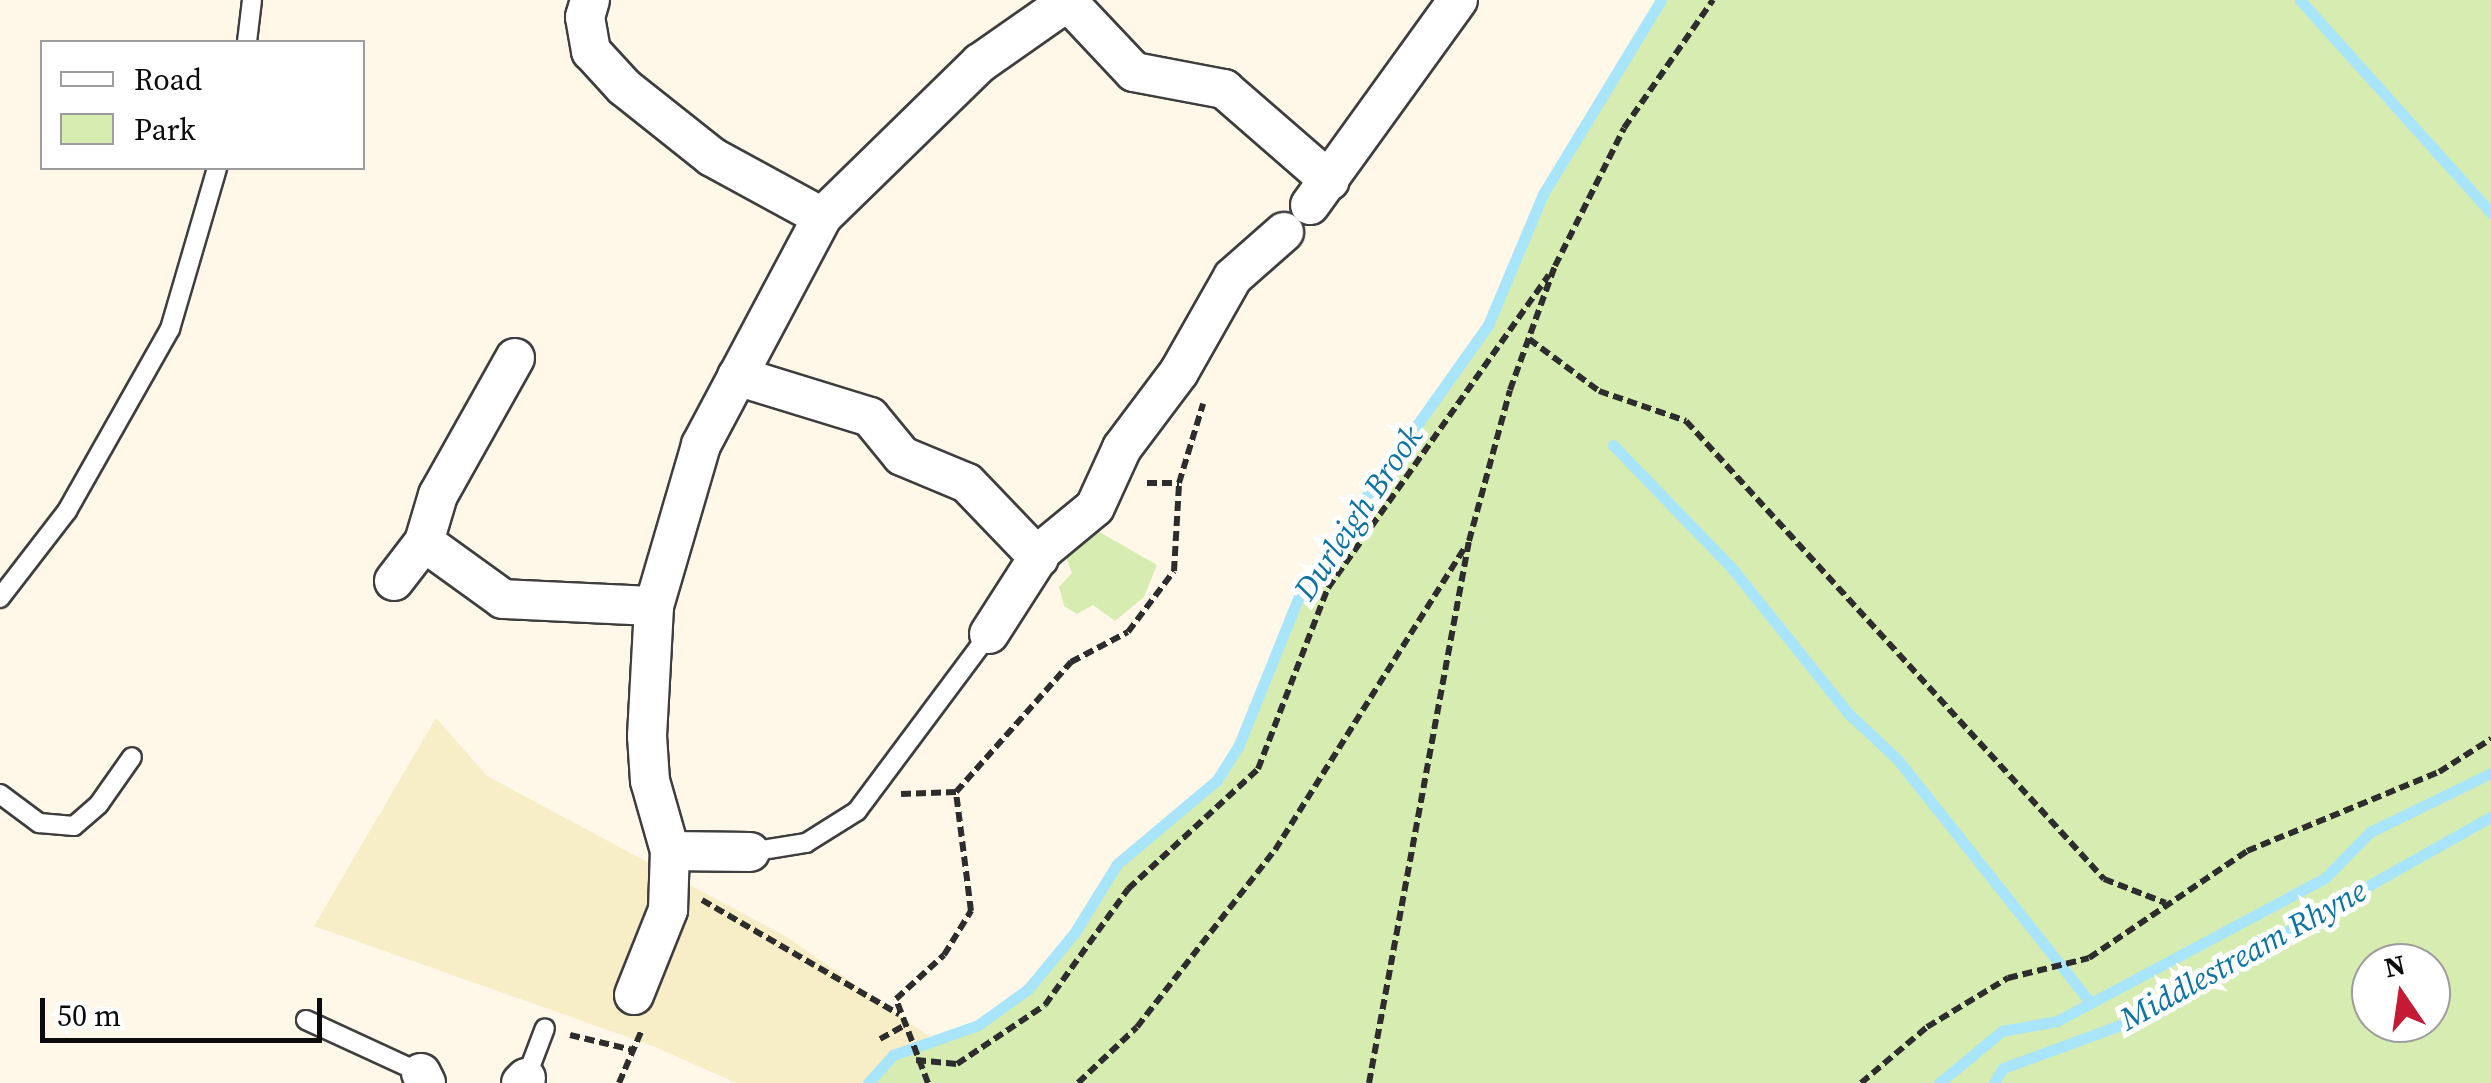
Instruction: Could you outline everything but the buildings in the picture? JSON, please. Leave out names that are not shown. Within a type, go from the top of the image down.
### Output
[{"type":"street","points":[[590,0],[585,17],[592,51],[624,87],[712,157],[822,217]]},
{"type":"street","points":[[634,994],[668,910],[669,869],[649,766],[654,606],[684,489],[822,217],[980,63],[1069,1],[1134,72],[1224,88],[1320,193],[1458,0]]},
{"type":"street","points":[[989,634],[1039,558],[1095,506],[1122,448],[1179,372],[1233,277],[1284,232]]},
{"type":"street","points":[[394,582],[424,542],[438,495],[515,358]]},
{"type":"street","points":[[738,376],[870,417],[902,456],[968,484],[1039,558]]},
{"type":"street","points":[[424,542],[503,598],[654,606]]},
{"type":"street","points":[[669,869],[750,852]]},
{"type":"lane","points":[[247,40],[252,0]]},
{"type":"lane","points":[[0,598],[67,511],[170,328],[215,170]]},
{"type":"lane","points":[[750,852],[806,843],[835,828],[870,796],[989,634]]},
{"type":"lane","points":[[0,794],[39,824],[74,826],[99,804],[132,757]]},
{"type":"lane","points":[[306,1020],[423,1078]]},
{"type":"lane","points":[[524,1080],[542,1035]]},
{"type":"path","points":[[1369,1083],[1469,540],[1529,339],[1555,266],[1624,128],[1713,0]]},
{"type":"path","points":[[916,1060],[957,1064],[1045,1005],[1128,889],[1258,769],[1328,588],[1555,266]]},
{"type":"path","points":[[1529,339],[1599,391],[1686,421],[2104,879],[2166,902]]},
{"type":"path","points":[[870,796],[956,792],[1071,662],[1128,632],[1174,571],[1179,483],[1206,396]]},
{"type":"path","points":[[1078,1083],[1137,1027],[1275,850],[1469,540]]},
{"type":"path","points":[[1862,1083],[1927,1027],[2008,978],[2045,965],[2079,960],[2246,852],[2439,772],[2491,739]]},
{"type":"path","points":[[928,1083],[905,1036],[896,999],[944,955],[971,912],[956,792]]},
{"type":"path","points":[[669,869],[691,894],[900,1015]]},
{"type":"path","points":[[880,1039],[903,1026]]},
{"type":"path","points":[[542,1035],[576,1033],[633,1050]]},
{"type":"shaded area","points":[[436,718],[487,776],[787,937],[933,1039],[893,1055],[868,1083],[736,1083],[653,1046],[314,926]]},
{"type":"green space","points":[[1661,0],[2491,0],[2491,1083],[868,1083],[893,1055],[977,1025],[1028,989],[1075,932],[1117,864],[1217,780],[1238,747],[1304,584],[1488,325],[1543,194]]},
{"type":"green space","points":[[1089,526],[1157,565],[1144,597],[1115,621],[1093,605],[1077,614],[1064,606],[1059,587],[1072,573],[1064,551]]},
{"type":"waterway","name":"Durleigh Brook","points":[[868,1083],[893,1055],[978,1025],[1028,989],[1075,932],[1117,864],[1217,780],[1238,747],[1304,584],[1488,325],[1543,194],[1661,0]]},
{"type":"waterway","points":[[2300,0],[2491,213]]},
{"type":"waterway","points":[[1613,445],[1731,567],[1848,713],[1898,760],[2089,1001]]},
{"type":"waterway","points":[[1939,1083],[2002,1031],[2057,1021],[2325,878],[2370,832],[2491,773]]},
{"type":"waterway","name":"Middlestream Rhyne","points":[[1994,1083],[2003,1068],[2123,1024],[2491,817]]}]
